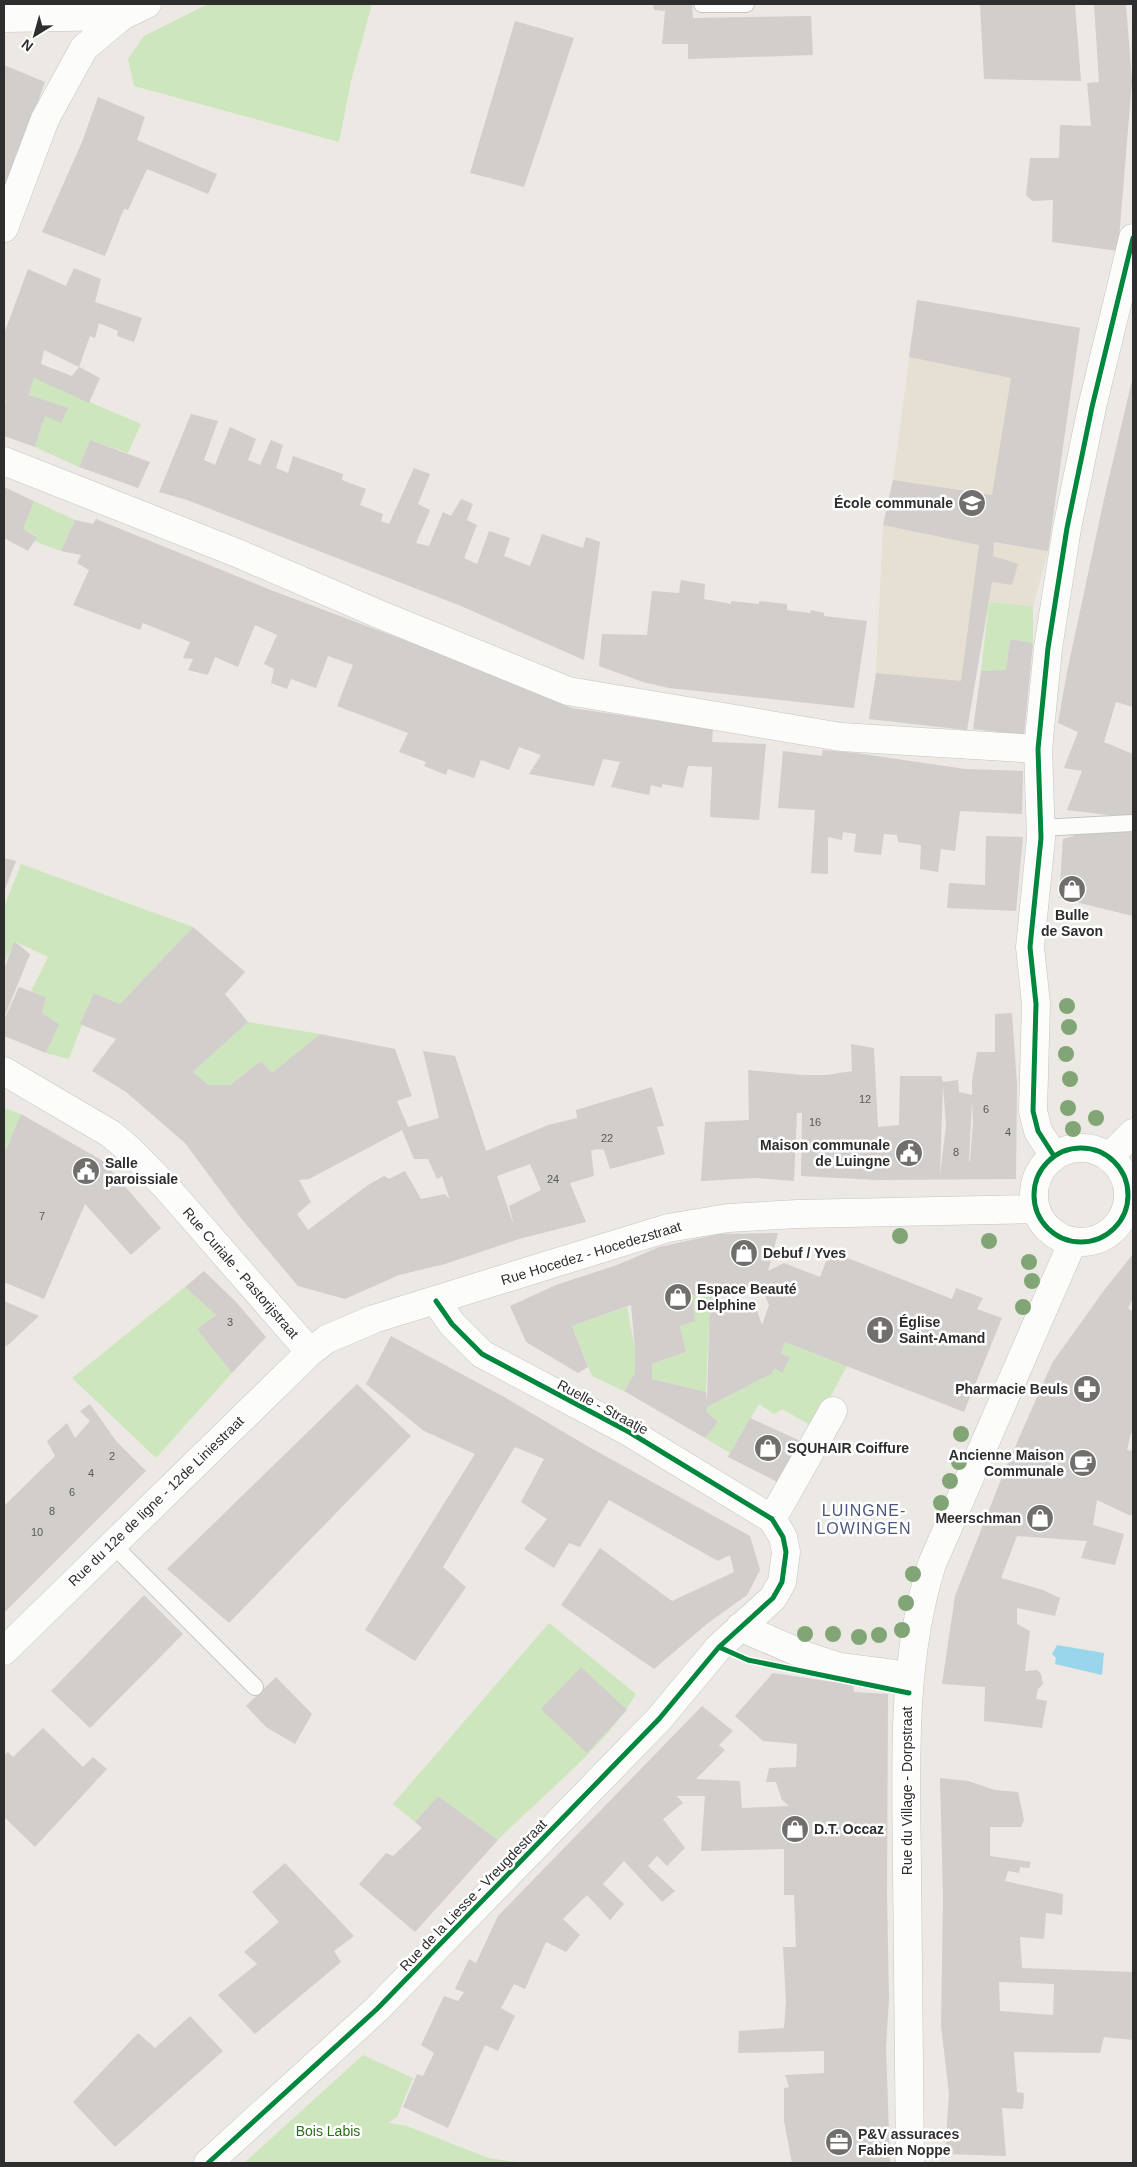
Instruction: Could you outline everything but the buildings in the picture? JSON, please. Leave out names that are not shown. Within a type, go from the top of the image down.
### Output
[{"type":"street","points":[[4,228],[45,119],[84,48],[122,16],[147,4]]},
{"type":"street","points":[[4,18],[122,16]]},
{"type":"street","points":[[1054,1156],[1038,1130],[1034,1110],[1036,1004],[1030,947],[1040,828],[1038,749],[1048,648],[1067,528],[1092,406],[1133,238]]},
{"type":"street","points":[[4,461],[238,554],[381,615],[568,691],[842,737],[1038,749]]},
{"type":"street","name":"Rue Curiale - Pastorijstraat","points":[[4,1071],[11,1073],[111,1134],[131,1151],[173,1194],[310,1352]]},
{"type":"street","points":[[1109,1156],[1133,1133]]},
{"type":"street","points":[[1077,1147],[1094,1149],[1109,1156],[1122,1171],[1126,1180],[1130,1210],[1105,1236],[1089,1241],[1064,1239],[1050,1230],[1039,1217],[1033,1194],[1036,1180],[1043,1166],[1054,1156],[1077,1147]]},
{"type":"street","name":"Rue Hocedez - Hocedezstraat","points":[[310,1352],[327,1339],[365,1322],[668,1228],[697,1222],[797,1214],[1036,1209]]},
{"type":"street","name":"Rue du Village - Dorpstraat","points":[[910,2163],[906,1755],[909,1676],[924,1592],[932,1564],[1073,1241]]},
{"type":"street","name":"Ruelle - Straatje","points":[[436,1301],[452,1324],[482,1354],[629,1432],[772,1519]]},
{"type":"street","name":"Rue du 12e de ligne - 12de Liniestraat","points":[[4,1651],[310,1352]]},
{"type":"street","points":[[772,1519],[833,1410]]},
{"type":"street","name":"Rue de la Liesse - Vreugdestraat","points":[[208,2163],[378,2009],[652,1726],[709,1657],[740,1627],[764,1608],[782,1582],[786,1552],[783,1537],[772,1519]]},
{"type":"street","points":[[740,1627],[810,1657],[840,1666],[909,1676]]},
{"type":"lane","points":[[702,4],[746,4]]},
{"type":"lane","points":[[1040,828],[1133,823]]},
{"type":"lane","points":[[112,1544],[255,1686]]},
{"type":"shaded area","name":"École communale","points":[[917,300],[1080,328],[1048,551],[1033,606],[989,602],[967,730],[869,719],[876,673],[883,525],[893,480]]},
{"type":"green space","points":[[208,4],[372,4],[351,81],[339,142],[134,86],[128,59],[144,36]]},
{"type":"green space","points":[[34,378],[141,424],[128,453],[90,440],[79,467],[35,447],[45,416],[67,409],[29,395]]},
{"type":"green space","points":[[34,501],[75,520],[61,551],[34,541],[37,536],[23,529]]},
{"type":"green space","points":[[989,602],[1033,606],[1033,643],[1010,639],[1006,670],[981,671]]},
{"type":"green space","points":[[21,864],[193,927],[120,1004],[94,993],[69,1059],[46,1053],[58,1024],[42,1013],[46,997],[31,991],[48,957],[14,941],[6,960],[4,959],[4,907]]},
{"type":"green space","points":[[248,1022],[320,1034],[272,1073],[261,1061],[230,1085],[209,1085],[193,1072]]},
{"type":"green space","points":[[4,1108],[21,1114],[4,1154]]},
{"type":"green space","points":[[185,1287],[216,1315],[197,1329],[232,1373],[156,1458],[72,1378]]},
{"type":"green space","points":[[692,1295],[710,1295],[706,1392],[652,1379],[652,1364],[686,1352],[680,1326],[695,1320]]},
{"type":"green space","points":[[627,1307],[635,1349],[635,1373],[624,1391],[592,1376],[572,1326]]},
{"type":"green space","points":[[785,1342],[847,1366],[814,1427],[782,1409],[774,1414],[759,1404],[730,1453],[705,1438],[718,1422],[707,1412],[707,1407],[770,1374],[775,1368]]},
{"type":"green space","points":[[549,1623],[636,1694],[624,1713],[591,1751],[498,1840],[438,1796],[415,1822],[393,1804]]},
{"type":"green space","name":"Bois Labis","points":[[363,2055],[413,2078],[397,2117],[388,2123],[407,2126],[488,2158],[523,2163],[244,2163]]},
{"type":"water","points":[[1057,1645],[1104,1653],[1102,1675],[1055,1664],[1056,1658],[1052,1654]]},
{"type":"cycle path","points":[[1054,1156],[1038,1131],[1033,1111],[1036,1004],[1030,947],[1041,838],[1038,749],[1048,648],[1067,528],[1092,407],[1133,238]]},
{"type":"cycle path","points":[[1081,1148],[1099,1151],[1114,1162],[1125,1177],[1128,1195],[1125,1213],[1114,1228],[1099,1239],[1081,1242],[1063,1239],[1048,1228],[1037,1213],[1034,1195],[1037,1177],[1048,1162],[1063,1151],[1081,1148]]},
{"type":"cycle path","points":[[208,2163],[377,2009],[659,1719],[719,1647],[773,1598],[782,1582],[786,1552],[783,1537],[772,1519],[629,1432],[482,1354],[452,1324],[436,1301]]},
{"type":"cycle path","points":[[719,1647],[748,1660],[909,1693]]},
{"type":"place","name":"École communale","points":[[972,503]]},
{"type":"place","name":"Bulle de Savon","points":[[1072,889]]},
{"type":"place","name":"Maison communale de Luingne","points":[[909,1153]]},
{"type":"place","name":"Salle paroissiale","points":[[86,1171]]},
{"type":"place","name":"Debuf / Yves","points":[[744,1253]]},
{"type":"place","name":"Espace Beauté Delphine","points":[[678,1297]]},
{"type":"place","name":"Église Saint-Amand","points":[[880,1330]]},
{"type":"place","name":"Pharmacie Beuls","points":[[1087,1389]]},
{"type":"place","name":"SQUHAIR Coiffure","points":[[768,1448]]},
{"type":"place","name":"Ancienne Maison Communale","points":[[1083,1463]]},
{"type":"place","name":"Meerschman","points":[[1040,1518]]},
{"type":"place","name":"D.T. Occaz","points":[[795,1829]]},
{"type":"place","name":"P&V assuraces Fabien Noppe","points":[[839,2142]]},
{"type":"district","name":"LUINGNE- LOWINGEN","points":[[864,1519]]}]
